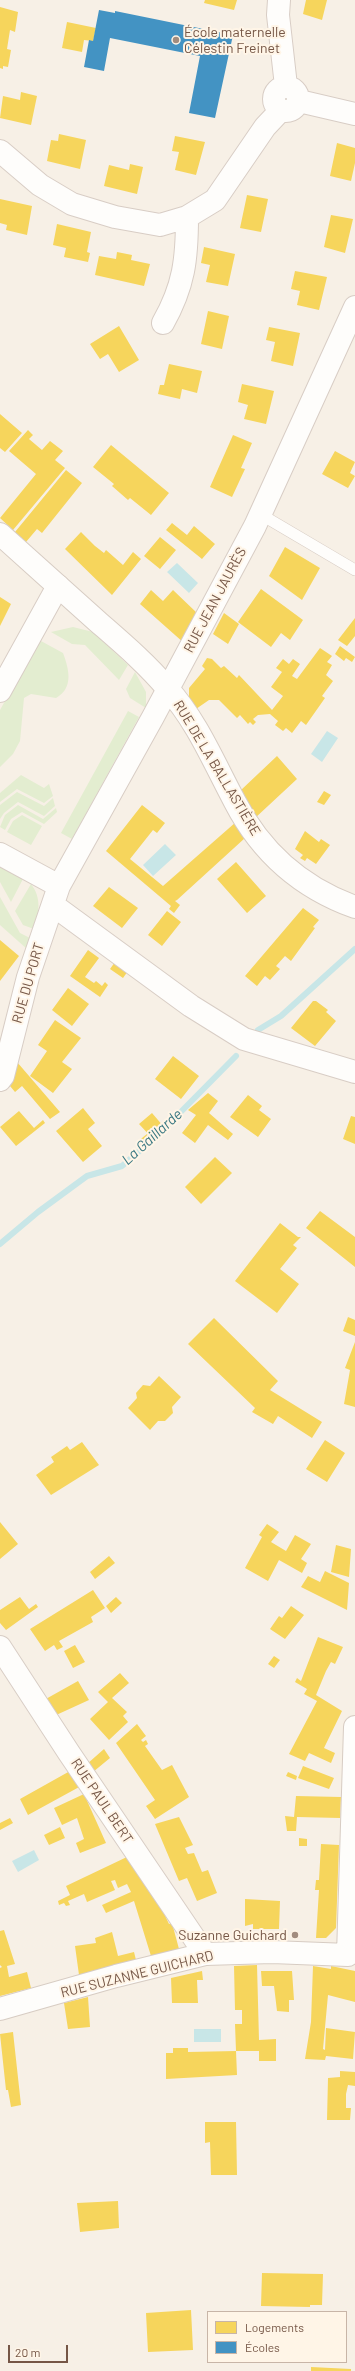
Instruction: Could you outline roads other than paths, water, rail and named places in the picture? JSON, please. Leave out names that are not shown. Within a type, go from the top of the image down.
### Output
[{"type":"street","points":[[0,151],[40,186],[72,204],[115,217],[160,225],[187,217],[216,200],[265,127],[288,99],[278,15],[279,0]]},
{"type":"street","points":[[288,99],[355,114]]},
{"type":"street","points":[[163,323],[174,305],[187,259],[187,217]]},
{"type":"street","name":"RUE JEAN JAURÈS","points":[[56,895],[260,514],[355,307]]},
{"type":"street","name":"RUE DE LA BALLASTIÈRE","points":[[0,534],[139,659],[167,688],[191,719],[251,828],[277,861],[293,874],[322,892],[355,907]]},
{"type":"street","points":[[0,691],[58,586]]},
{"type":"street","points":[[0,854],[56,895],[191,1006],[244,1039],[355,1072]]},
{"type":"street","name":"RUE DU PORT","points":[[0,1080],[3,1076],[28,977],[56,895]]},
{"type":"street","name":"RUE PAUL BERT","points":[[0,1647],[69,1753],[205,1954]]},
{"type":"street","points":[[352,1956],[355,1727]]},
{"type":"street","name":"RUE SUZANNE GUICHARD","points":[[0,2009],[116,1976],[205,1954],[272,1952],[352,1956]]},
{"type":"lane","points":[[260,514],[355,570]]},
{"type":"water","points":[[177,563],[198,583],[189,593],[167,572]]},
{"type":"water","points":[[327,731],[338,738],[322,762],[311,754]]},
{"type":"water","points":[[165,844],[176,855],[153,876],[143,865]]},
{"type":"water","points":[[34,1850],[39,1860],[18,1872],[12,1861]]},
{"type":"water","points":[[194,2029],[221,2029],[221,2042],[194,2042]]},
{"type":"waterway","name":"La Gaillarde","points":[[258,1030],[281,1016],[355,949]]},
{"type":"waterway","name":"La Gaillarde","points":[[0,1244],[38,1212],[87,1176],[122,1166],[158,1135],[236,1056]]},
{"type":"place","name":"École maternelle Célestin Freinet","points":[[176,40]]},
{"type":"place","name":"Suzanne Guichard","points":[[295,1935]]}]
